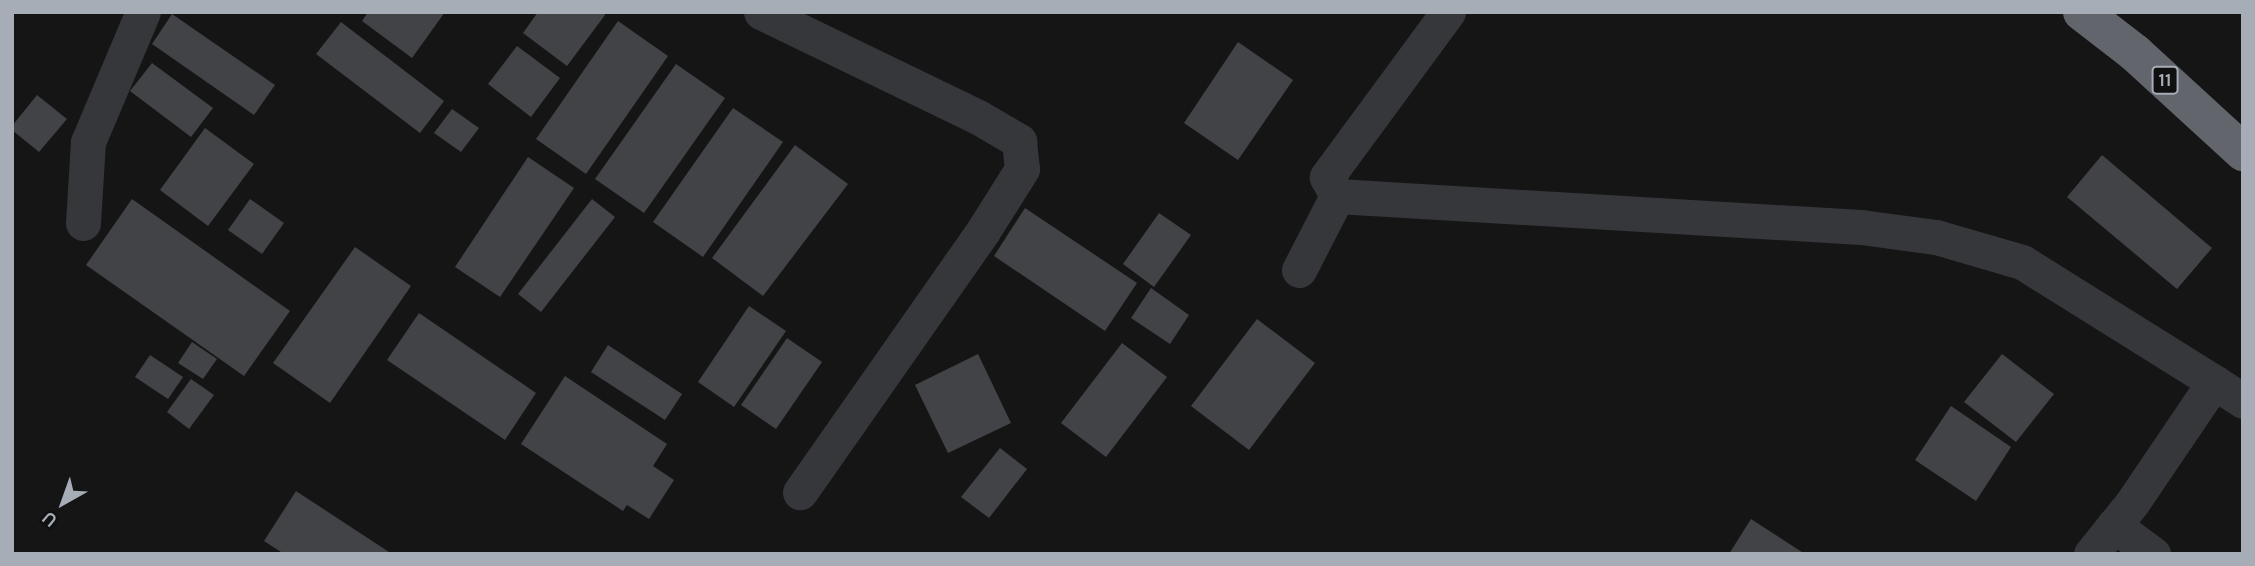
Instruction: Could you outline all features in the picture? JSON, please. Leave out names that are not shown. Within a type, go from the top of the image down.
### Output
[{"type":"highway","name":"11","points":[[2082,12],[2136,53],[2243,152]]},
{"type":"street","points":[[83,223],[88,142],[143,12]]},
{"type":"street","points":[[761,12],[978,117],[1019,141],[1022,169],[983,231],[800,492]]},
{"type":"street","points":[[1336,196],[1326,177],[1448,12]]},
{"type":"street","points":[[1299,270],[1336,196]]},
{"type":"street","points":[[1336,196],[1861,227],[1936,237],[2022,262],[2243,401]]},
{"type":"street","points":[[2091,554],[2214,382]]},
{"type":"street","points":[[2114,525],[2153,554]]},
{"type":"building","points":[[368,12],[445,12],[412,58],[362,21]]},
{"type":"building","points":[[538,12],[602,12],[605,15],[567,66],[523,33]]},
{"type":"building","points":[[172,14],[275,85],[254,115],[152,44]]},
{"type":"building","points":[[618,21],[668,56],[586,174],[536,139]]},
{"type":"building","points":[[341,22],[444,101],[420,133],[316,54]]},
{"type":"building","points":[[1238,42],[1293,80],[1238,160],[1184,123]]},
{"type":"building","points":[[517,46],[560,78],[531,117],[488,84]]},
{"type":"building","points":[[152,63],[213,108],[191,137],[130,91]]},
{"type":"building","points":[[676,64],[725,98],[644,213],[595,179]]},
{"type":"building","points":[[37,95],[67,119],[39,152],[12,130],[12,126]]},
{"type":"building","points":[[733,108],[783,142],[703,257],[653,222]]},
{"type":"building","points":[[452,109],[479,128],[461,152],[434,133]]},
{"type":"building","points":[[205,128],[254,164],[208,226],[160,190]]},
{"type":"building","points":[[795,145],[848,184],[763,296],[712,258]]},
{"type":"building","points":[[2102,155],[2212,248],[2177,289],[2067,197]]},
{"type":"building","points":[[528,157],[574,188],[500,297],[455,267]]},
{"type":"building","points":[[132,199],[290,311],[244,376],[86,265]]},
{"type":"building","points":[[250,199],[284,223],[262,254],[228,230]]},
{"type":"building","points":[[592,199],[615,217],[541,312],[518,294]]},
{"type":"building","points":[[1025,208],[1137,283],[1105,331],[994,256]]},
{"type":"building","points":[[1159,213],[1191,235],[1154,287],[1123,264]]},
{"type":"building","points":[[355,247],[411,286],[330,403],[273,363]]},
{"type":"building","points":[[1151,288],[1189,315],[1170,344],[1131,318]]},
{"type":"building","points":[[749,306],[786,331],[734,407],[698,382]]},
{"type":"building","points":[[419,313],[536,393],[505,440],[387,360]]},
{"type":"building","points":[[1257,319],[1315,363],[1249,450],[1191,406]]},
{"type":"building","points":[[787,338],[822,362],[776,429],[741,405]]},
{"type":"building","points":[[192,342],[217,359],[203,379],[178,363]]},
{"type":"building","points":[[1122,343],[1167,377],[1106,457],[1061,423]]},
{"type":"building","points":[[608,345],[682,394],[665,420],[591,372]]},
{"type":"building","points":[[978,354],[1011,423],[948,453],[915,385]]},
{"type":"building","points":[[2002,354],[2054,394],[2016,442],[1964,402]]},
{"type":"building","points":[[150,355],[183,377],[168,399],[135,377]]},
{"type":"building","points":[[565,376],[667,444],[653,466],[674,480],[649,519],[627,505],[623,511],[521,444]]},
{"type":"building","points":[[191,379],[214,395],[189,429],[167,412]]},
{"type":"building","points":[[1951,406],[2011,447],[1976,501],[1915,460]]},
{"type":"building","points":[[1000,448],[1027,469],[989,518],[961,497]]},
{"type":"building","points":[[296,491],[392,554],[284,554],[264,541]]},
{"type":"building","points":[[1751,519],[1805,554],[1729,554]]}]
